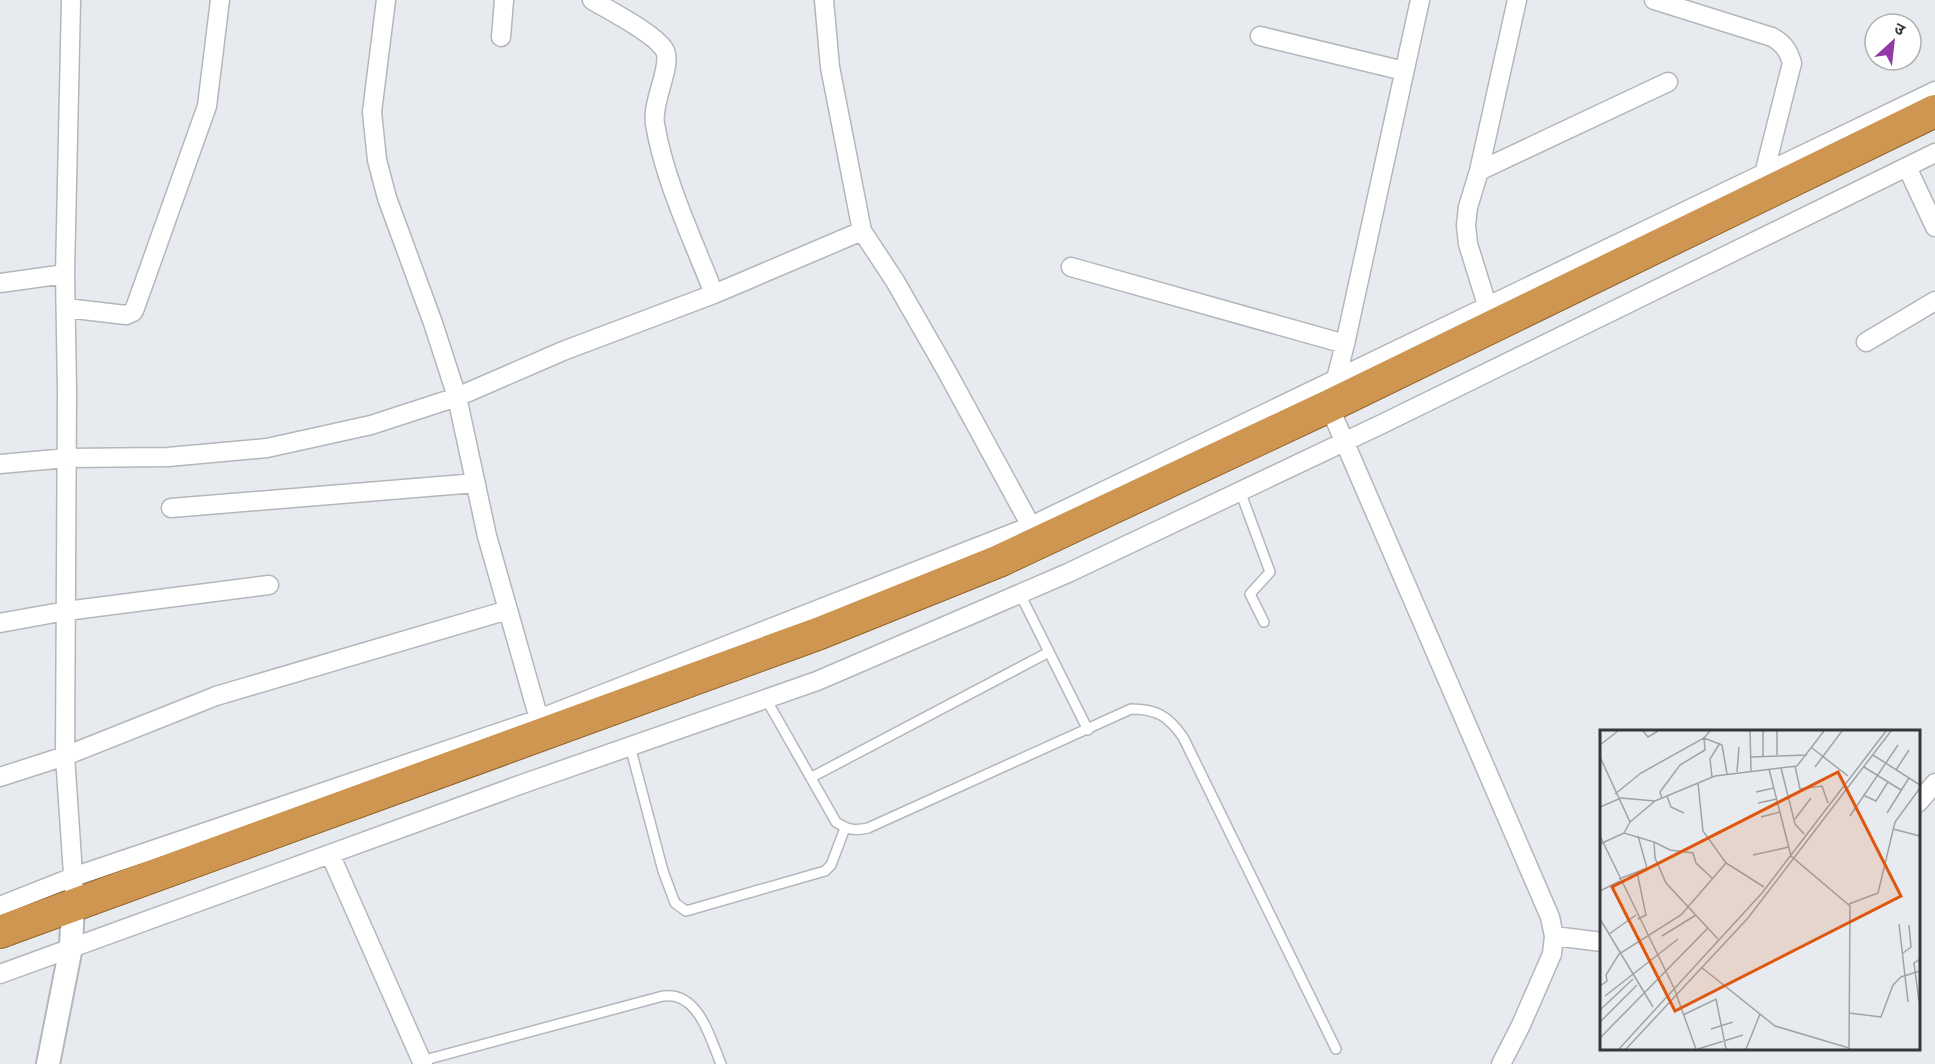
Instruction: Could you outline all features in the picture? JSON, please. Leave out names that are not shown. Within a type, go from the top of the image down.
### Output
[{"type":"highway","points":[[1337,413],[1935,111]]},
{"type":"highway","points":[[0,932],[72,914],[820,633],[1048,539],[1337,413],[1935,134]]},
{"type":"highway","points":[[0,954],[72,914]]},
{"type":"street","points":[[48,1064],[72,914],[65,756],[67,458],[65,274],[71,0]]},
{"type":"street","points":[[66,308],[126,315],[133,312],[207,106],[220,0]]},
{"type":"street","points":[[386,0],[372,112],[377,160],[387,198],[457,397],[487,536],[539,719]]},
{"type":"street","points":[[501,37],[504,0]]},
{"type":"street","points":[[592,0],[653,38],[665,50],[668,63],[656,98],[655,122],[670,182],[714,294]]},
{"type":"street","points":[[824,0],[830,67],[862,231],[895,281],[946,370],[1031,526]]},
{"type":"street","points":[[1420,0],[1345,344],[1337,413],[1550,917],[1554,936],[1552,954],[1501,1064]]},
{"type":"street","points":[[1487,305],[1468,244],[1466,225],[1468,207],[1479,171],[1517,0]]},
{"type":"street","points":[[1654,0],[1772,36],[1783,43],[1792,63],[1764,174]]},
{"type":"street","points":[[1260,36],[1404,71]]},
{"type":"street","points":[[1479,171],[1668,82]]},
{"type":"street","points":[[0,906],[72,914],[330,854],[816,681],[1068,573],[1240,491],[1337,413],[1487,305],[1935,91]]},
{"type":"street","points":[[0,974],[72,914],[539,719],[1031,526],[1337,413],[1935,153]]},
{"type":"street","points":[[1907,167],[1935,227]]},
{"type":"street","points":[[0,464],[67,458],[168,457],[267,448],[371,425],[457,397],[563,351],[714,294],[862,231]]},
{"type":"street","points":[[1071,267],[1345,344]]},
{"type":"street","points":[[0,283],[65,274]]},
{"type":"street","points":[[1866,342],[1935,301]]},
{"type":"street","points":[[171,508],[476,483]]},
{"type":"street","points":[[0,623],[66,611],[269,585]]},
{"type":"street","points":[[0,777],[65,756],[216,696],[508,610]]},
{"type":"street","points":[[1920,801],[1935,783]]},
{"type":"street","points":[[330,854],[422,1062]]},
{"type":"street","points":[[1554,936],[1600,942]]},
{"type":"lane","points":[[1240,491],[1270,572],[1250,594],[1264,622]]},
{"type":"lane","points":[[1020,594],[1088,730]]},
{"type":"lane","points":[[812,777],[1049,652]]},
{"type":"lane","points":[[766,699],[836,822],[844,828],[856,831],[868,828],[1131,709],[1144,709],[1172,721],[1183,737],[1336,1048]]},
{"type":"lane","points":[[630,746],[663,871],[675,903],[686,911],[825,871],[831,865],[844,828]]},
{"type":"lane","points":[[422,1062],[663,996],[676,996],[685,1000],[698,1013],[721,1064]]}]
